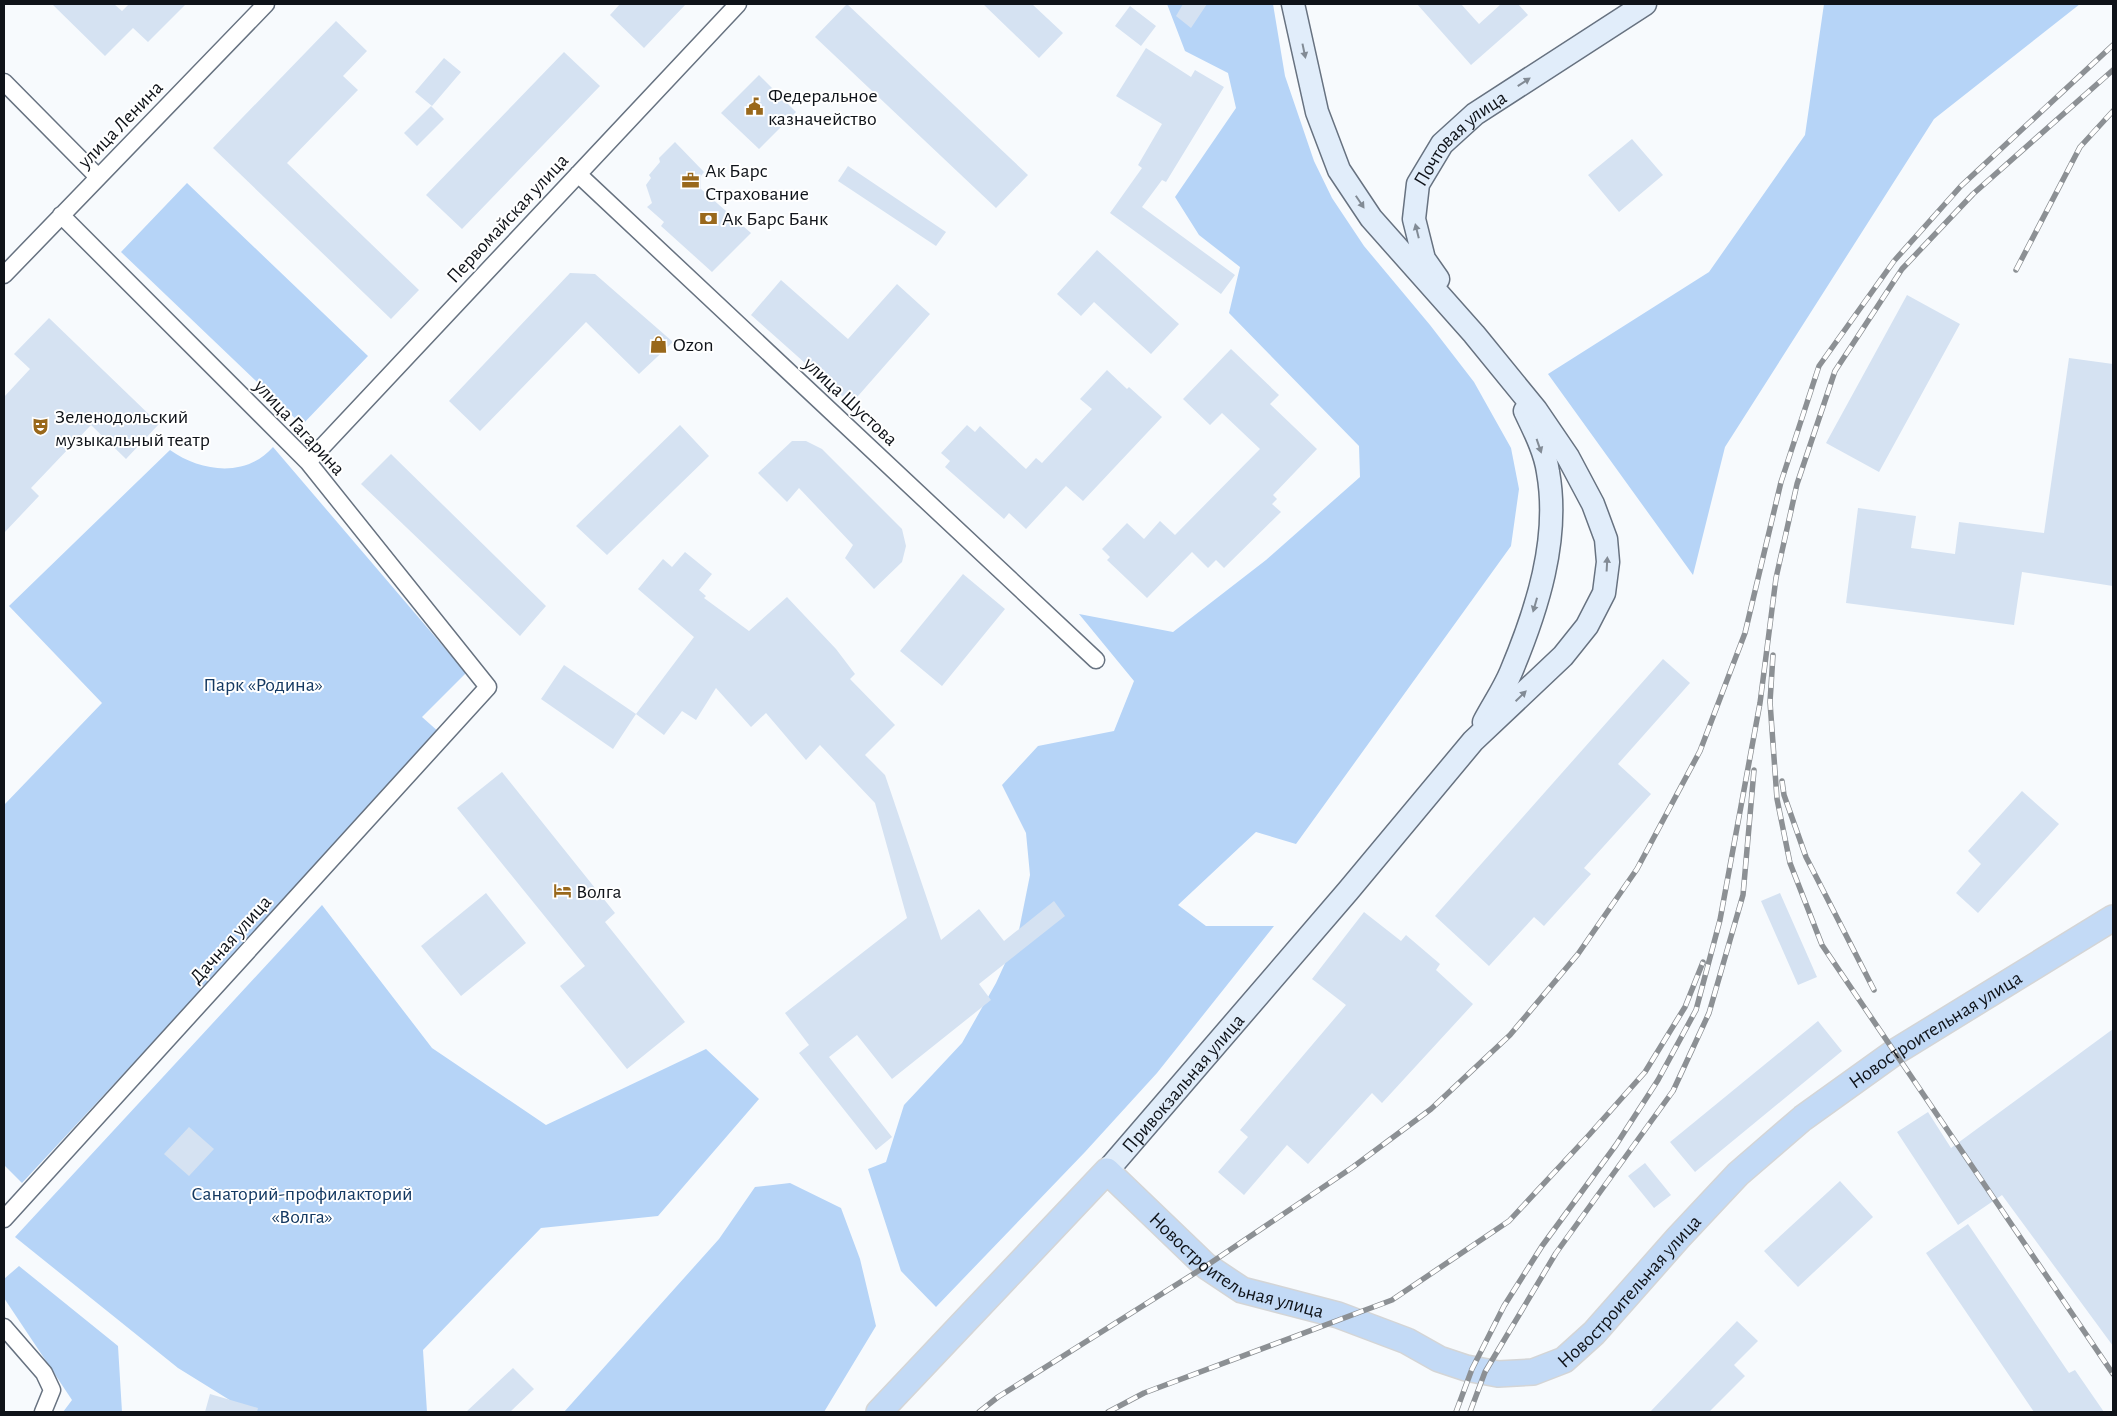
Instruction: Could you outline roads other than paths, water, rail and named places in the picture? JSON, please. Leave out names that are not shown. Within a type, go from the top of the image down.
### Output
[{"type":"main road","points":[[1293,4],[1317,112],[1339,170],[1371,218],[1474,334],[1536,410],[1568,456],[1594,504],[1606,539],[1608,562],[1604,593],[1588,626],[1563,656],[1473,741]]},
{"type":"main road","name":"Почтовая улица","points":[[1474,334],[1424,259],[1414,219],[1418,184],[1442,144],[1475,114],[1645,4]]},
{"type":"main road","points":[[1473,741],[1511,673],[1531,621],[1544,573],[1552,515],[1548,471],[1534,431],[1514,385]]},
{"type":"main road","name":"Привокзальная улица","points":[[879,1412],[1107,1171],[1348,891],[1473,741]]},
{"type":"main road","name":"Новостроительная улица","points":[[1107,1171],[1206,1266],[1242,1290],[1338,1314],[1407,1341],[1439,1359],[1466,1368],[1498,1374],[1533,1372],[1564,1360],[1594,1333],[1678,1238],[1738,1174],[1804,1118],[1895,1052],[2113,918]]},
{"type":"street","name":"улица Ленина","points":[[4,275],[266,4]]},
{"type":"street","name":"Первомайская улица","points":[[308,462],[738,4]]},
{"type":"street","points":[[4,82],[98,177]]},
{"type":"street","name":"улица Шустова","points":[[578,174],[1096,660]]},
{"type":"street","name":"улица Гагарина","points":[[61,215],[308,462],[488,687]]},
{"type":"street","name":"Дачная улица","points":[[4,1219],[488,687]]},
{"type":"street","points":[[4,1327],[44,1373],[52,1390],[43,1412]]},
{"type":"railway","points":[[979,1412],[998,1397],[1206,1266],[1353,1167],[1431,1109],[1510,1035],[1578,954],[1637,869],[1700,751],[1745,633],[1781,482],[1819,366],[1894,261],[1961,186],[2113,45]]},
{"type":"railway","points":[[1456,1412],[1472,1369],[1504,1306],[1542,1246],[1616,1145],[1658,1080],[1696,1010],[1720,920],[1760,703],[1776,578],[1797,484],[1835,371],[1902,269],[1973,194],[2113,70]]},
{"type":"railway","points":[[2016,270],[2080,147],[2113,111]]},
{"type":"railway","points":[[1773,655],[1770,702],[1777,799],[1790,863],[1822,945],[2113,1374]]},
{"type":"railway","points":[[1470,1412],[1485,1372],[1556,1253],[1673,1091],[1709,1013],[1743,895],[1754,770]]},
{"type":"railway","points":[[1782,781],[1784,795],[1806,857],[1874,990]]},
{"type":"railway","points":[[1108,1412],[1144,1393],[1392,1300],[1509,1221],[1645,1072],[1685,1007],[1703,962]]},
{"type":"place","name":"Федеральное казначейство","points":[[754,107]]},
{"type":"place","name":"Ак Барс Страхование","points":[[691,181]]},
{"type":"place","name":"Ак Барс Банк","points":[[708,218]]},
{"type":"place","name":"Ozon","points":[[659,344]]},
{"type":"place","name":"Зеленодольский музыкальный театр","points":[[41,427]]},
{"type":"place","name":"Волга","points":[[562,891]]},
{"type":"park label","name":"Парк «Родина»","points":[[263,684]]},
{"type":"park label","name":"Санаторий-профилакторий «Волга»","points":[[302,1204]]}]
